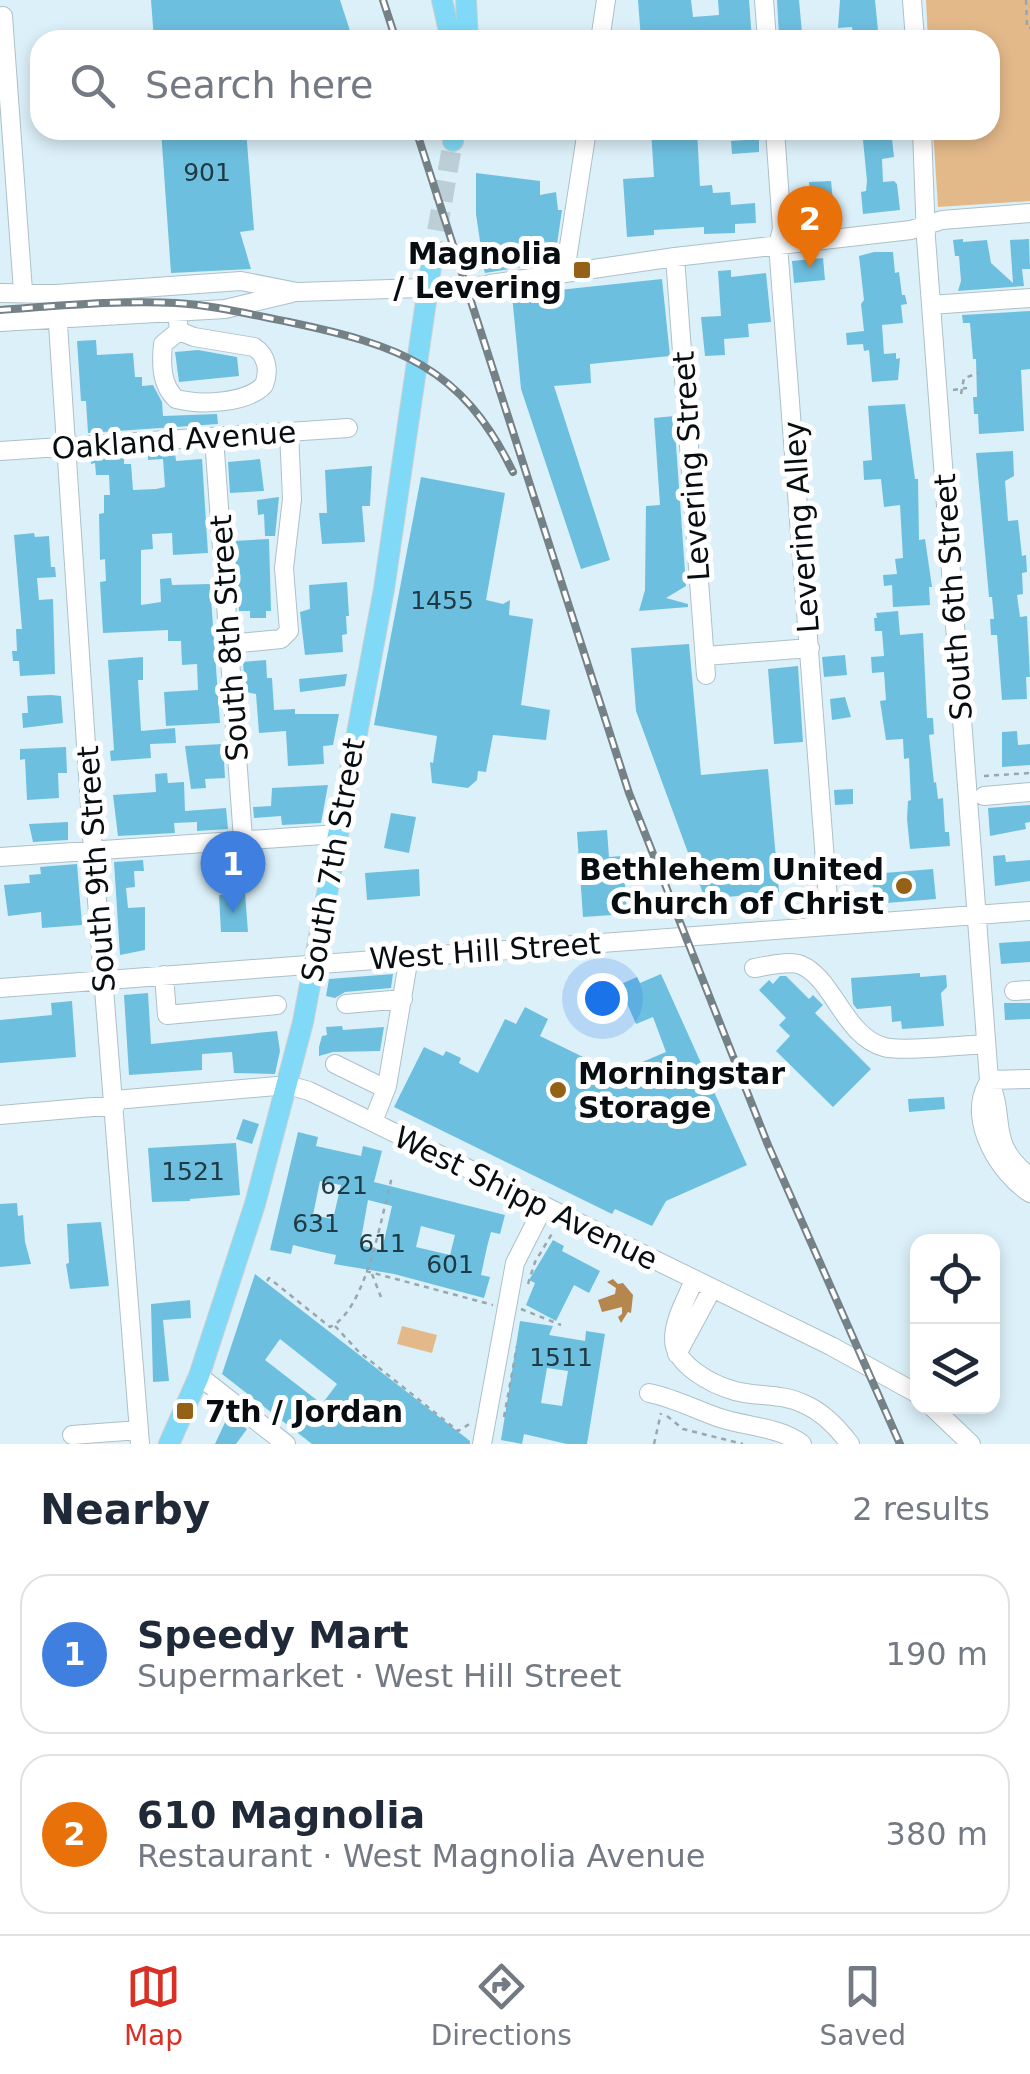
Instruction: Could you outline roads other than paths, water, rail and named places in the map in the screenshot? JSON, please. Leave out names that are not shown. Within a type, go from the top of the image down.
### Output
[{"type":"main road","points":[[442,0],[449,30]]},
{"type":"main road","points":[[466,0],[468,30]]},
{"type":"main road","name":"South 7th Street","points":[[169,1444],[198,1376],[255,1204],[315,964],[384,588],[432,260]]},
{"type":"street","points":[[602,30],[606,0]]},
{"type":"street","points":[[764,0],[766,30]]},
{"type":"street","points":[[912,0],[914,30]]},
{"type":"street","points":[[3,16],[23,292]]},
{"type":"street","points":[[565,272],[585,140]]},
{"type":"street","name":"Levering Alley","points":[[776,140],[782,229],[778,245],[830,926]]},
{"type":"street","name":"South 6th Street","points":[[923,140],[925,226],[989,1072]]},
{"type":"street","points":[[490,284],[925,226],[942,220],[1030,213]]},
{"type":"street","name":"Levering Street","points":[[675,257],[705,666],[810,648]]},
{"type":"street","points":[[0,293],[56,294],[241,281],[297,292],[452,287]]},
{"type":"street","points":[[0,322],[58,318],[178,321],[297,292]]},
{"type":"street","name":"South 9th Street","points":[[56,294],[93,850],[140,1437]]},
{"type":"street","points":[[931,305],[1030,298]]},
{"type":"street","points":[[178,321],[194,337],[260,350],[267,368],[264,386],[247,397],[188,402],[176,399],[165,383],[161,361],[163,344],[178,321]]},
{"type":"street","name":"Oakland Avenue","points":[[0,451],[348,428]]},
{"type":"street","points":[[229,644],[282,639],[289,631],[284,568],[292,499],[289,432]]},
{"type":"street","name":"South 8th Street","points":[[214,438],[242,839]]},
{"type":"street","points":[[984,796],[1030,792]]},
{"type":"street","points":[[0,856],[338,834]]},
{"type":"street","name":"West Hill Street","points":[[0,988],[1030,911]]},
{"type":"street","points":[[373,1122],[386,1088],[409,957]]},
{"type":"street","points":[[754,968],[798,963],[814,973],[861,1032],[883,1047],[986,1044]]},
{"type":"street","points":[[164,974],[167,1015],[277,1005]]},
{"type":"street","points":[[346,1004],[403,999]]},
{"type":"street","points":[[334,1064],[386,1088]]},
{"type":"street","points":[[989,1072],[1030,1080]]},
{"type":"street","points":[[989,1072],[1000,1140],[1030,1177]]},
{"type":"street","points":[[989,1072],[982,1093],[990,1146],[1005,1173],[1030,1193]]},
{"type":"street","name":"West Shipp Avenue","points":[[0,1115],[288,1084],[863,1362],[910,1389]]},
{"type":"street","points":[[482,1444],[514,1308],[515,1263],[544,1206]]},
{"type":"street","points":[[694,1280],[676,1324],[674,1342],[678,1354],[708,1380],[736,1392],[781,1396],[804,1404],[828,1420],[850,1444]]},
{"type":"street","points":[[678,1354],[712,1289]]},
{"type":"street","points":[[198,1376],[286,1444]]},
{"type":"street","points":[[648,1393],[677,1399],[718,1418],[770,1429],[802,1444]]},
{"type":"street","points":[[939,1414],[971,1444]]},
{"type":"street","points":[[72,1435],[140,1437]]},
{"type":"tunnel","points":[[432,260],[453,141]]},
{"type":"tunnel","points":[[452,287],[490,284]]},
{"type":"railway","points":[[383,0],[393,30]]},
{"type":"railway","points":[[419,140],[629,793],[768,1145],[900,1444]]},
{"type":"railway","points":[[0,310],[110,303],[190,304],[363,340],[423,366],[448,384],[472,407],[513,472]]},
{"type":"place","name":"610 Magnolia","points":[[810,268]]},
{"type":"place","name":"Magnolia / Levering","points":[[582,270]]},
{"type":"place","name":"Bethlehem United Church of Christ","points":[[904,886]]},
{"type":"place","name":"Speedy Mart","points":[[233,913]]},
{"type":"place","name":"Morningstar Storage","points":[[558,1090]]},
{"type":"place","name":"7th / Jordan","points":[[185,1411]]}]
